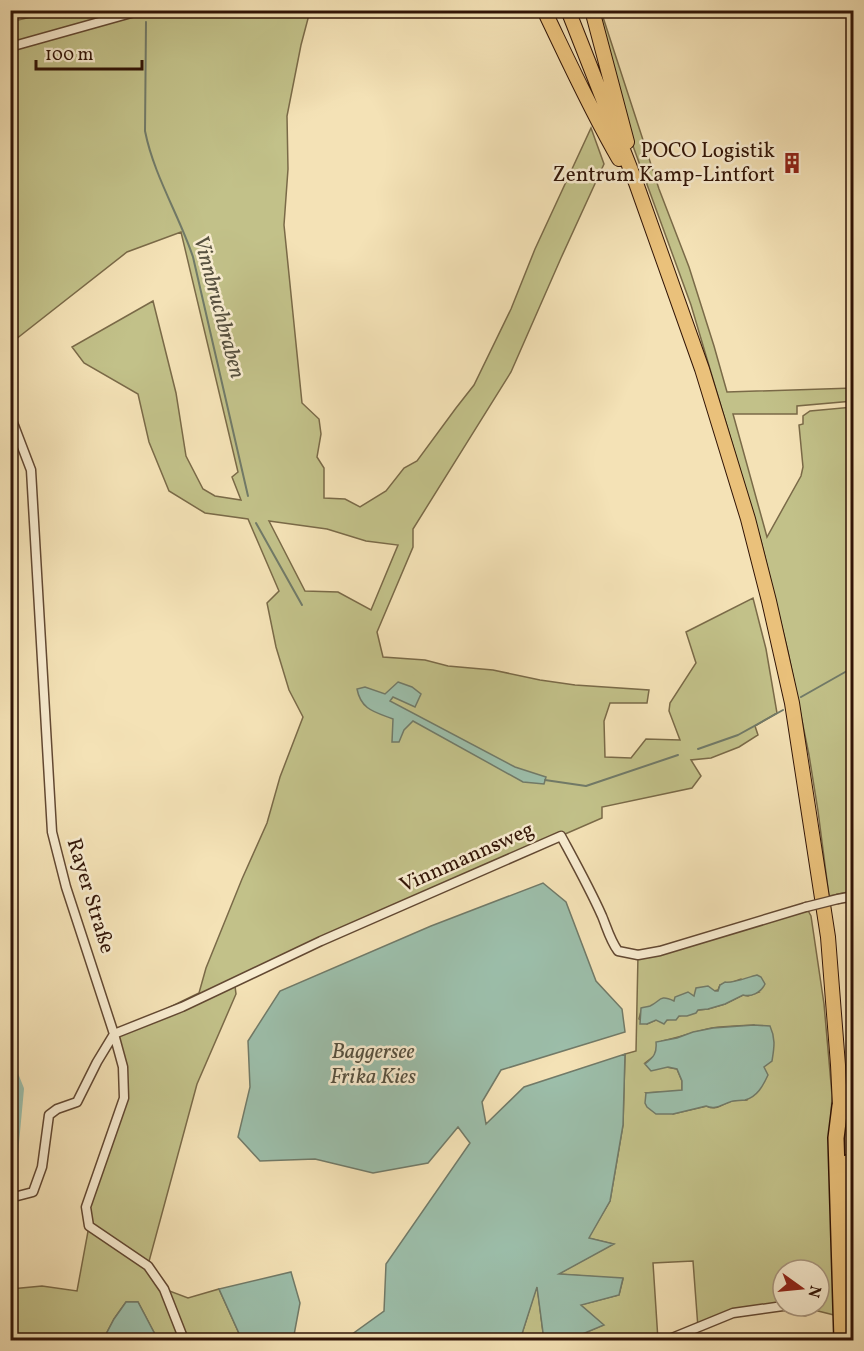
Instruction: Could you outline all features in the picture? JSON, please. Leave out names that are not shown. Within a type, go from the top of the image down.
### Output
[{"type":"highway","points":[[544,10],[606,137],[636,183]]},
{"type":"highway","points":[[568,10],[636,183],[702,369],[748,519],[788,683],[828,937],[840,1106],[854,1232]]},
{"type":"highway","points":[[592,10],[624,127],[636,183]]},
{"type":"highway","points":[[840,1106],[837,1137],[842,1341]]},
{"type":"highway","points":[[836,1341],[840,1288]]},
{"type":"street","points":[[10,47],[142,10]]},
{"type":"street","name":"Rayer Straße","points":[[10,415],[31,470],[52,832],[66,887],[123,1067],[124,1098],[86,1207],[88,1226],[148,1266],[164,1288],[184,1341]]},
{"type":"street","name":"Vinnmannsweg","points":[[114,1034],[182,1007],[321,941],[561,836],[602,916],[610,940],[618,951],[638,955],[660,951],[806,907],[854,896]]},
{"type":"street","points":[[10,1198],[33,1192],[42,1167],[49,1115],[57,1109],[77,1102],[114,1034]]},
{"type":"street","points":[[667,1341],[733,1313],[771,1308]]},
{"type":"shaded area","points":[[60,10],[310,11],[287,116],[288,169],[284,225],[302,403],[319,419],[321,434],[317,457],[324,468],[324,498],[345,499],[360,507],[386,491],[404,468],[417,461],[474,385],[511,309],[535,249],[591,128],[604,164],[511,372],[413,529],[413,547],[377,632],[383,657],[425,660],[448,666],[493,670],[575,685],[649,690],[647,703],[610,703],[604,721],[605,757],[631,758],[646,739],[680,740],[669,711],[670,703],[696,663],[686,632],[753,598],[766,649],[777,713],[755,726],[758,735],[739,747],[711,758],[691,760],[701,776],[692,788],[602,807],[602,818],[234,978],[236,994],[197,1084],[148,1265],[164,1289],[188,1298],[219,1289],[242,1340],[158,1340],[138,1302],[126,1302],[103,1340],[11,1340],[11,1289],[42,1286],[77,1291],[89,1226],[86,1207],[124,1098],[114,1034],[199,993],[206,968],[267,823],[280,777],[303,717],[289,690],[276,647],[267,603],[279,591],[248,519],[205,513],[169,491],[149,442],[138,394],[84,363],[72,347],[153,301],[176,393],[186,456],[203,489],[215,496],[241,500],[232,477],[238,472],[181,232],[127,252],[11,343],[10,22]],"holes":[[[269,521],[327,529],[366,541],[398,545],[371,610],[338,592],[305,591]]]},
{"type":"shaded area","points":[[596,11],[601,11],[659,189],[689,267],[727,392],[853,388],[853,401],[797,406],[797,414],[733,414],[767,537],[801,476],[803,467],[799,425],[803,424],[803,416],[810,411],[853,407],[853,891],[829,896],[809,755],[788,652],[761,541],[691,305],[633,146]]},
{"type":"shaded area","points":[[806,907],[811,916],[824,1004],[832,1095],[830,1145],[834,1315],[831,1314],[831,1258],[771,1258],[771,1308],[733,1313],[698,1328],[693,1261],[653,1263],[658,1340],[568,1340],[603,1325],[580,1305],[619,1295],[623,1279],[558,1274],[613,1244],[588,1238],[610,1201],[623,1125],[625,1054],[636,1051],[638,955]],"holes":[[[741,979],[759,992],[667,1020],[656,1020],[647,1024],[639,1019],[641,1011],[649,1007],[718,990],[720,985]],[[754,1025],[764,1067],[747,1100],[733,1101],[716,1107],[707,1106],[673,1114],[646,1093],[682,1091],[682,1081],[677,1069],[645,1063],[654,1056],[662,1041],[712,1028]]]},
{"type":"shaded area","points":[[844,1198],[853,1284],[853,1340],[846,1340]]},
{"type":"shaded area","points":[[537,1285],[544,1340],[520,1340]]},
{"type":"water","points":[[398,682],[412,687],[421,694],[415,707],[393,697],[390,701],[515,767],[546,777],[544,784],[523,782],[413,721],[404,730],[399,742],[392,742],[393,719],[365,706],[357,689],[365,687],[385,694]]},
{"type":"water","name":"Baggersee Frika Kies","points":[[543,883],[566,902],[596,981],[622,1009],[625,1032],[501,1070],[482,1102],[486,1124],[524,1087],[625,1054],[623,1125],[610,1201],[589,1238],[614,1244],[559,1274],[623,1278],[619,1295],[581,1305],[604,1325],[568,1340],[544,1340],[537,1287],[520,1340],[344,1340],[384,1311],[386,1264],[470,1143],[458,1127],[428,1163],[373,1173],[315,1159],[260,1161],[238,1137],[250,1087],[248,1041],[280,991],[431,926]]},
{"type":"water","points":[[757,975],[765,984],[756,994],[743,995],[725,1004],[698,1010],[687,1016],[679,1016],[676,1020],[667,1020],[664,1024],[656,1020],[640,1024],[641,1008],[650,1006],[660,999],[674,1001],[675,997],[688,992],[694,996],[696,988],[708,986],[718,991],[720,985],[725,982]]},
{"type":"water","points":[[770,1026],[774,1044],[772,1061],[764,1067],[768,1075],[756,1094],[745,1100],[673,1114],[656,1114],[647,1107],[646,1093],[682,1090],[682,1081],[677,1069],[668,1067],[651,1071],[645,1064],[654,1055],[656,1042],[713,1028]]},
{"type":"water","points":[[291,1272],[300,1303],[294,1335],[309,1340],[242,1340],[219,1289]]},
{"type":"water","points":[[126,1302],[138,1302],[158,1340],[103,1340]]},
{"type":"waterway","name":"Vinnbruchbraben","points":[[146,22],[145,131],[160,180],[193,257],[248,496]]},
{"type":"waterway","name":"Vinnbruchbraben","points":[[256,523],[302,605]]},
{"type":"waterway","points":[[801,697],[854,667]]},
{"type":"waterway","points":[[698,749],[738,735],[783,710]]},
{"type":"waterway","points":[[545,780],[586,786],[678,755]]},
{"type":"waterway","points":[[10,1064],[20,1089],[10,1197]]},
{"type":"place","name":"POCO Logistik Zentrum Kamp-Lintfort","points":[[792,163]]}]
